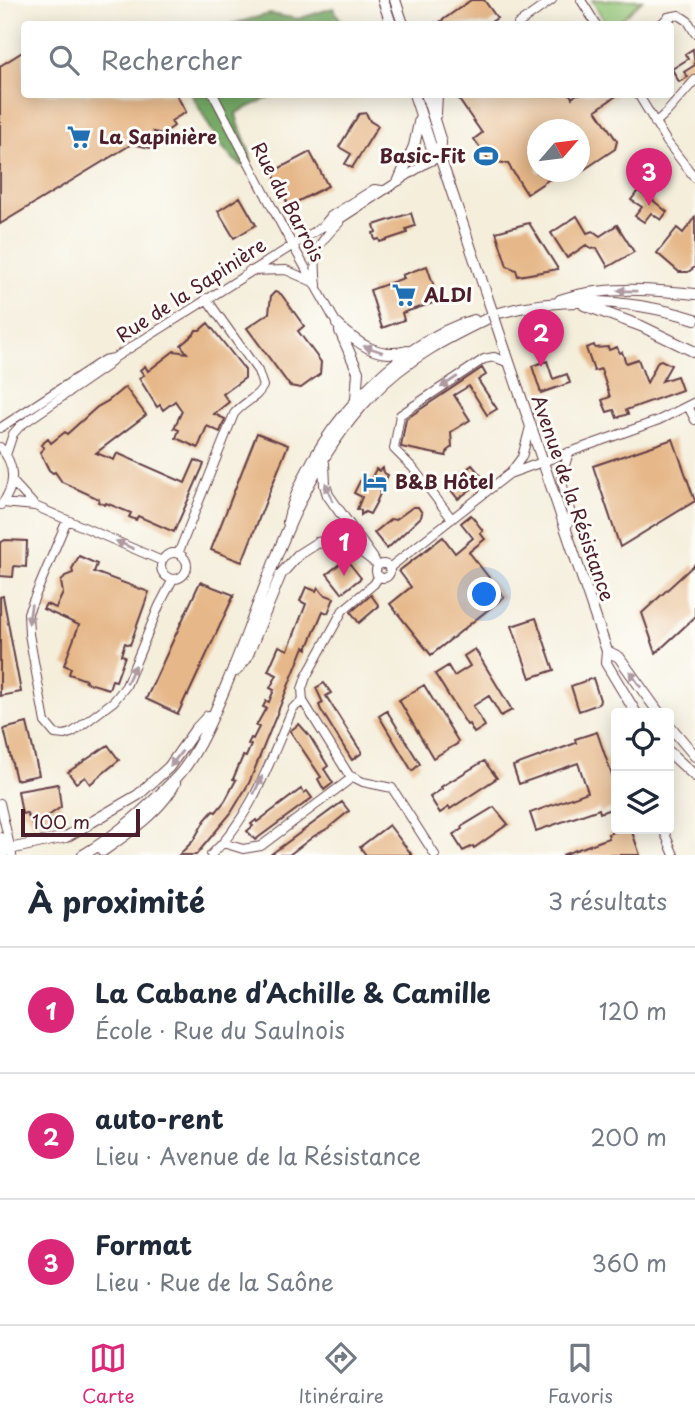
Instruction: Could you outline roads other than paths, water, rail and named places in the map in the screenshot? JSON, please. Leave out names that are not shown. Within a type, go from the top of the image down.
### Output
[{"type":"main road","points":[[383,0],[390,21]]},
{"type":"main road","points":[[395,0],[402,21]]},
{"type":"main road","name":"Avenue de la Résistance","points":[[415,98],[431,146],[440,157],[607,651],[606,663],[633,708]]},
{"type":"main road","name":"Avenue de la Résistance","points":[[427,98],[441,142],[440,157]]},
{"type":"main road","points":[[436,125],[437,98]]},
{"type":"main road","points":[[399,180],[414,146],[421,114]]},
{"type":"main road","points":[[551,303],[576,294],[614,291],[695,295]]},
{"type":"main road","points":[[574,302],[641,326],[695,352]]},
{"type":"main road","points":[[337,324],[355,342],[378,352],[400,353],[459,324],[551,303],[606,302],[636,305],[695,319]]},
{"type":"main road","points":[[83,855],[130,823],[177,777],[191,757],[229,679],[285,533],[324,459],[359,409],[399,370],[441,342],[499,313]]},
{"type":"main road","points":[[337,324],[358,372],[356,400]]},
{"type":"main road","points":[[285,533],[290,508],[332,432],[356,400],[386,370],[416,347]]},
{"type":"main road","points":[[324,459],[323,473],[328,495],[371,552],[377,568]]},
{"type":"main road","points":[[229,679],[246,659],[281,574],[298,555],[317,543],[338,540],[353,545],[377,568]]},
{"type":"main road","name":"Avenue de la Résistance","points":[[607,651],[619,657],[655,708]]},
{"type":"main road","points":[[6,852],[66,837],[138,795],[169,768],[195,730],[218,705]]},
{"type":"main road","points":[[674,731],[694,756],[689,760],[674,758]]},
{"type":"main road","points":[[674,759],[695,776]]},
{"type":"main road","points":[[96,855],[122,838],[156,808],[175,786],[177,777]]},
{"type":"street","points":[[522,21],[552,0]]},
{"type":"street","points":[[581,0],[594,21]]},
{"type":"street","points":[[663,21],[679,15],[688,21],[695,33]]},
{"type":"street","points":[[655,123],[695,80]]},
{"type":"street","name":"Rue du Barrois","points":[[215,98],[337,324]]},
{"type":"street","points":[[640,98],[695,178]]},
{"type":"street","name":"Rue de la Sapinière","points":[[3,451],[20,426],[107,366],[114,358],[292,244],[322,227],[331,225],[382,190],[440,157]]},
{"type":"street","name":"Rue de la Sapinière","points":[[322,227],[331,216],[374,188],[382,190]]},
{"type":"street","points":[[249,271],[286,270],[315,285],[314,262],[318,247],[347,215]]},
{"type":"street","points":[[178,554],[234,414],[257,395],[263,386],[258,371],[206,298]]},
{"type":"street","name":"Rue de la Sapinière","points":[[0,428],[104,360],[114,358]]},
{"type":"street","points":[[452,519],[413,468],[396,452],[394,445],[402,412],[484,359],[508,358]]},
{"type":"street","points":[[509,474],[659,420],[691,404],[695,420]]},
{"type":"street","points":[[435,855],[389,786],[353,778],[342,766],[303,701],[302,689],[343,610],[374,584],[377,568],[384,564],[389,568],[509,474],[522,457],[530,426]]},
{"type":"street","points":[[3,451],[11,466],[13,482],[1,504],[36,506],[162,561]]},
{"type":"street","points":[[566,532],[571,514],[561,479],[569,452]]},
{"type":"street","points":[[13,482],[36,506]]},
{"type":"street","points":[[67,520],[28,619],[45,722],[50,732],[59,735],[73,732],[114,701],[126,687],[159,606],[173,579],[182,576],[187,567],[186,561],[178,554],[169,554],[162,561],[163,573],[173,579]]},
{"type":"street","points":[[211,855],[223,843],[257,788],[293,708],[303,701]]},
{"type":"street","points":[[223,843],[243,849],[261,846],[353,778]]},
{"type":"street","points":[[0,803],[6,852]]},
{"type":"street","points":[[666,834],[674,855]]},
{"type":"street","points":[[0,836],[6,852]]},
{"type":"place","name":"La Sapinière","points":[[79,137]]},
{"type":"place","name":"Basic-Fit","points":[[486,156]]},
{"type":"place","name":"Format","points":[[649,206]]},
{"type":"place","name":"ALDI","points":[[404,295]]},
{"type":"place","name":"auto-rent","points":[[541,367]]},
{"type":"place","name":"B&B Hôtel","points":[[375,482]]},
{"type":"place","name":"La Cabane d’Achille & Camille","points":[[344,576]]}]
